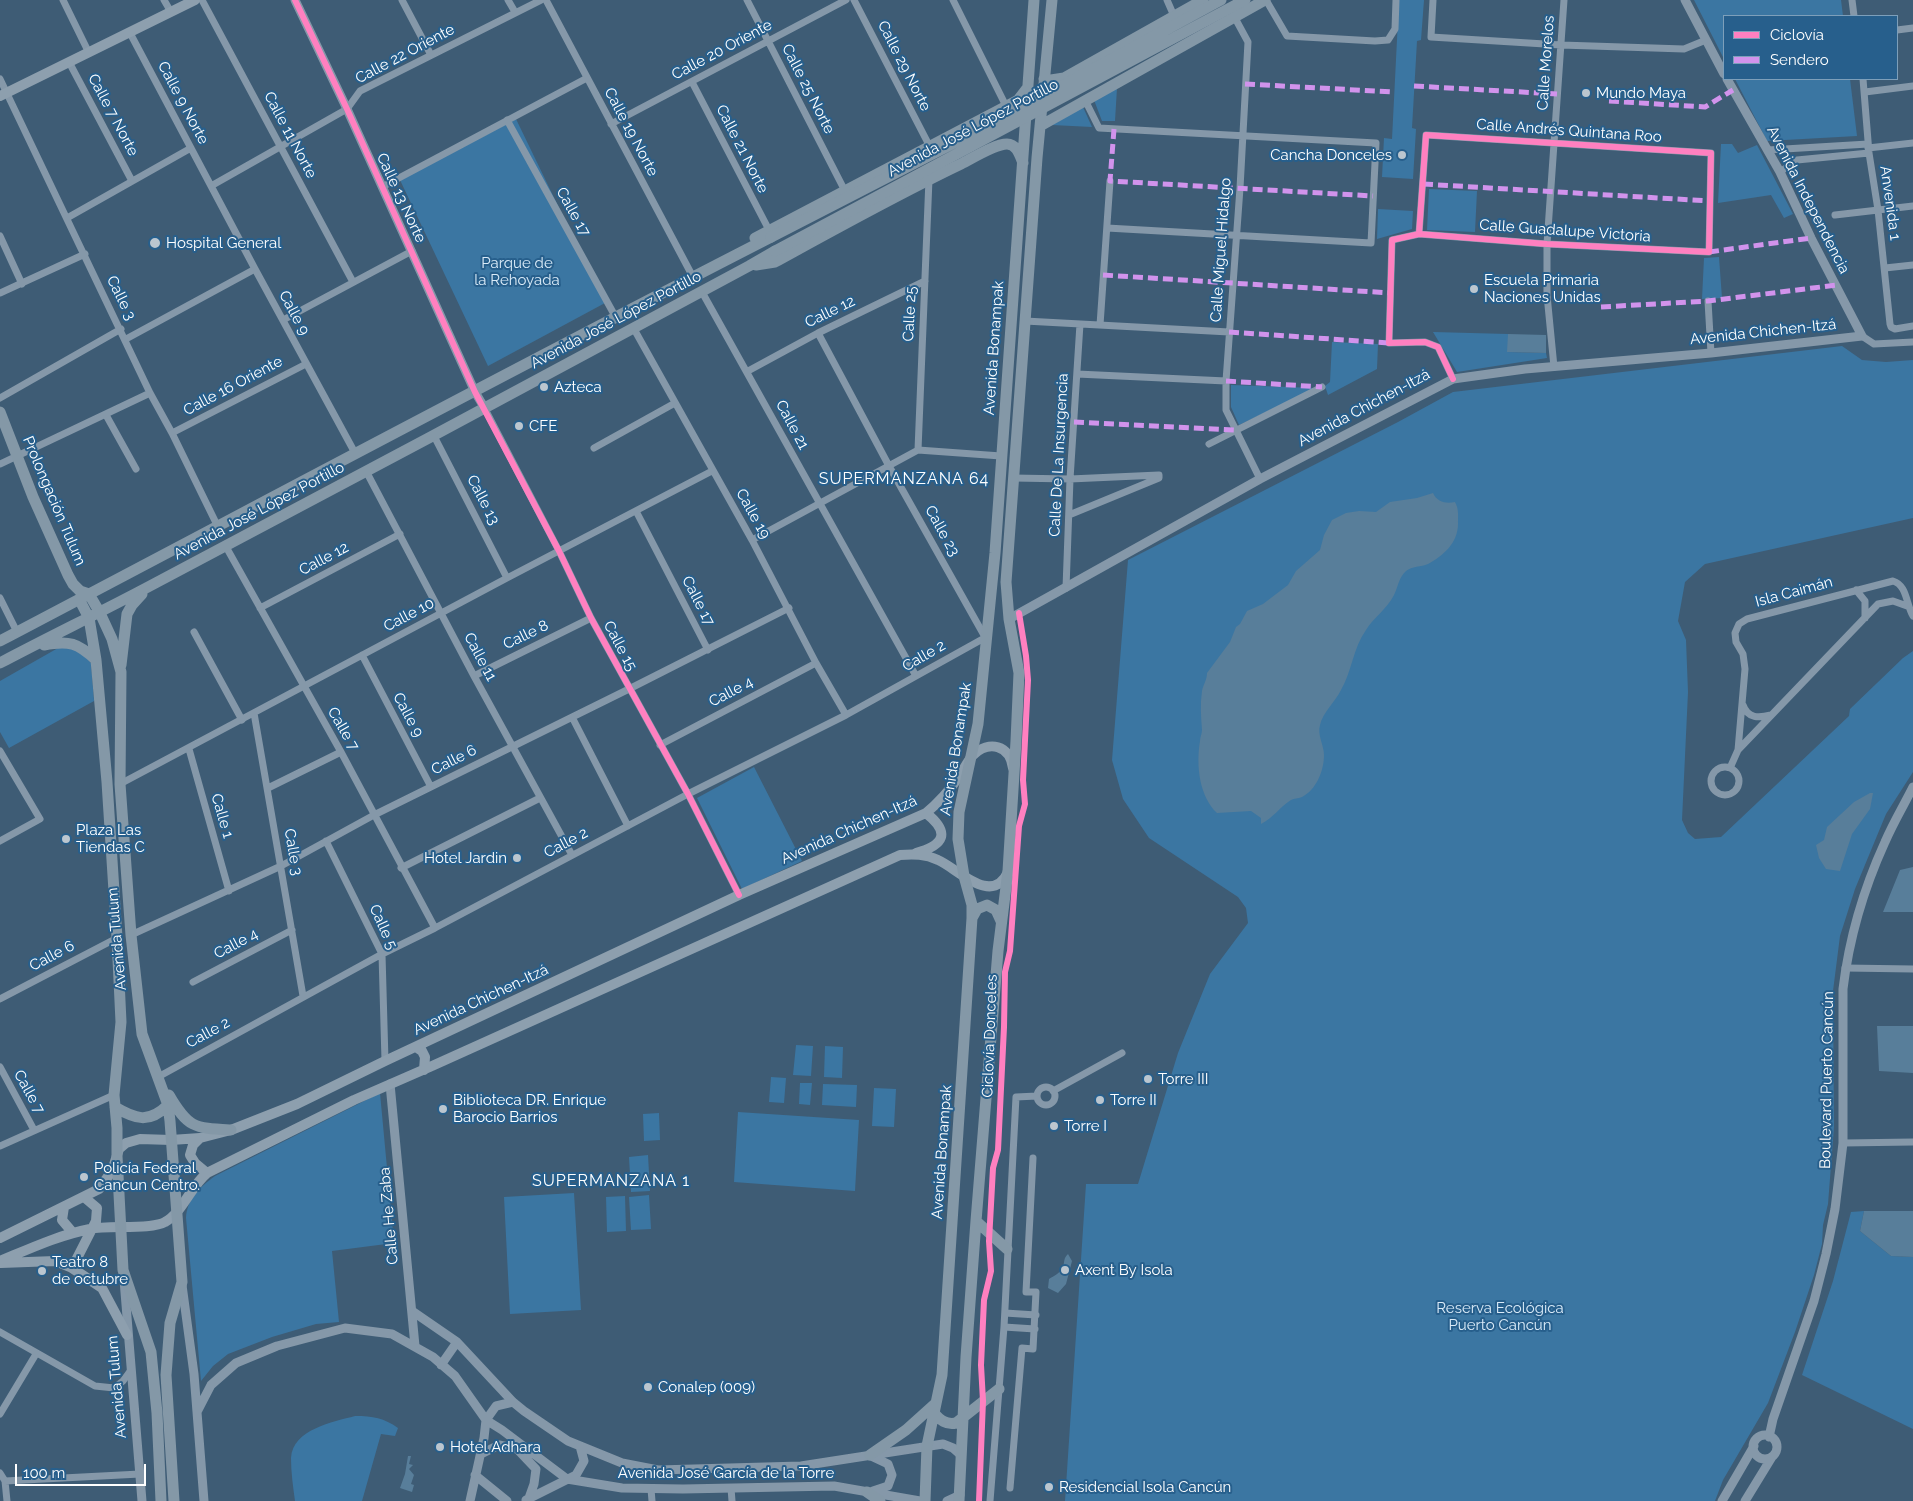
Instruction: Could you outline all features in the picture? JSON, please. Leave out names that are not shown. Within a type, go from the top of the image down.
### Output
[{"type":"main road","points":[[3,94],[194,0]]},
{"type":"main road","name":"Avenida Bonampak","points":[[925,1501],[926,1446],[942,1375],[972,918],[972,905],[964,876],[958,839],[959,812],[978,724],[996,552],[1034,0]]},
{"type":"main road","name":"Avenida Bonampak","points":[[959,1498],[976,1221],[1001,921],[1008,871],[1018,673],[1009,619],[1006,582],[1040,126],[1052,0]]},
{"type":"main road","points":[[1044,79],[1064,78],[1203,0]]},
{"type":"main road","name":"Avenida José López Portillo","points":[[0,641],[355,453],[475,392],[615,316],[742,252],[770,234],[1012,114],[1221,0]]},
{"type":"main road","name":"Avenida José López Portillo","points":[[0,663],[434,436],[702,292],[774,251],[1245,0]]},
{"type":"main road","points":[[1040,126],[1266,0]]},
{"type":"main road","points":[[1076,71],[1071,83],[1072,89],[1086,100]]},
{"type":"main road","points":[[770,234],[845,190],[1018,100],[1028,87]]},
{"type":"main road","points":[[980,119],[993,120],[1002,131],[1001,141],[994,148]]},
{"type":"main road","points":[[749,266],[775,262],[929,179],[994,148],[1007,144],[1014,146],[1023,164]]},
{"type":"main road","name":"Prolongación Tulum","points":[[0,412],[33,497],[68,575],[84,597]]},
{"type":"main road","points":[[121,672],[127,614],[132,605],[148,587]]},
{"type":"main road","name":"Avenida Tulum","points":[[84,597],[100,612],[112,639],[121,672],[120,784],[131,935],[142,1034],[168,1105],[182,1282],[170,1324],[166,1375],[174,1501]]},
{"type":"main road","name":"Avenida Tulum","points":[[84,597],[96,660],[100,696],[117,938],[121,1022],[114,1101],[123,1270],[151,1352],[157,1413],[161,1501]]},
{"type":"main road","points":[[28,649],[61,642],[84,649],[96,660]]},
{"type":"main road","points":[[100,696],[111,690],[121,694]]},
{"type":"main road","points":[[971,758],[988,747],[1002,749],[1011,758],[1013,777]]},
{"type":"main road","name":"Avenida Chichen-Itzá","points":[[0,1238],[99,1189],[112,1172],[119,1149],[131,1140],[200,1138],[231,1130],[297,1104],[739,895],[926,813],[937,804],[971,758]]},
{"type":"main road","points":[[913,854],[931,848],[939,842],[940,827],[926,813]]},
{"type":"main road","points":[[0,1262],[73,1232],[92,1228],[149,1226],[165,1222],[176,1213],[197,1182],[207,1173],[354,1100],[900,855],[926,855],[941,861],[980,885],[990,886],[1003,880],[1008,871]]},
{"type":"main road","points":[[972,918],[977,909],[987,905],[996,910],[1001,921]]},
{"type":"main road","points":[[416,1047],[422,1051],[425,1057],[424,1070]]},
{"type":"main road","points":[[158,1077],[180,1114],[188,1122],[202,1129],[231,1130]]},
{"type":"main road","points":[[350,1078],[347,1090],[349,1096],[354,1100]]},
{"type":"main road","points":[[114,1101],[127,1114],[141,1118],[154,1115],[168,1105]]},
{"type":"main road","points":[[200,1138],[193,1145],[190,1155],[195,1164],[207,1173]]},
{"type":"main road","points":[[72,1268],[96,1221],[97,1208],[84,1197]]},
{"type":"main road","points":[[64,1207],[62,1220],[73,1232]]},
{"type":"main road","points":[[976,1221],[1008,1249]]},
{"type":"main road","points":[[0,1262],[55,1261],[72,1268],[102,1288],[127,1335]]},
{"type":"main road","points":[[870,1455],[935,1408],[943,1422],[948,1424],[956,1423],[999,1389]]},
{"type":"main road","points":[[868,1492],[880,1501]]},
{"type":"street","points":[[63,0],[89,53]]},
{"type":"street","points":[[164,0],[171,12]]},
{"type":"street","name":"Calle 11 Norte","points":[[202,0],[354,282]]},
{"type":"street","name":"Calle 13 Norte","points":[[295,0],[484,408]]},
{"type":"street","points":[[402,0],[431,55]]},
{"type":"street","points":[[508,0],[515,12]]},
{"type":"street","name":"Calle 22 Oriente","points":[[211,186],[347,109],[360,91],[541,0]]},
{"type":"street","name":"Calle 19 Norte","points":[[546,0],[693,277]]},
{"type":"street","name":"Calle 25 Norte","points":[[747,0],[845,190]]},
{"type":"street","name":"Calle 20 Oriente","points":[[611,124],[846,0]]},
{"type":"street","name":"Calle 29 Norte","points":[[854,0],[929,145]]},
{"type":"street","points":[[954,0],[1006,106]]},
{"type":"street","points":[[1167,0],[1174,16]]},
{"type":"street","points":[[1266,0],[1287,36],[1375,41],[1388,40],[1395,29],[1396,0]]},
{"type":"street","points":[[1433,0],[1431,37],[1561,45],[1684,49],[1706,40]]},
{"type":"street","name":"Calle Morelos","points":[[1554,367],[1547,295],[1547,244],[1564,0]]},
{"type":"street","points":[[1685,0],[1723,72]]},
{"type":"street","points":[[1852,0],[1854,15]]},
{"type":"street","name":"Calle Miguel Hidalgo","points":[[1235,18],[1248,42],[1226,381],[1226,410],[1260,479]]},
{"type":"street","points":[[1898,30],[1913,28]]},
{"type":"street","name":"Calle 9 Norte","points":[[130,32],[211,186]]},
{"type":"street","name":"Calle 7 Norte","points":[[69,62],[132,181]]},
{"type":"street","points":[[382,187],[587,78]]},
{"type":"street","name":"Calle 3","points":[[0,79],[3,94],[68,218],[150,393],[172,433],[218,527]]},
{"type":"street","name":"Avenida Independencia","points":[[1728,80],[1780,172],[1811,238],[1862,336]]},
{"type":"street","name":"Anvenida 1","points":[[1863,80],[1868,149],[1878,210],[1890,324],[1895,329],[1913,326]]},
{"type":"street","name":"Calle 21 Norte","points":[[692,82],[770,234]]},
{"type":"street","points":[[1865,92],[1913,86]]},
{"type":"street","points":[[1086,100],[1099,128],[1376,143],[1371,242],[1107,228]]},
{"type":"street","name":"Calle 17","points":[[506,120],[615,316]]},
{"type":"street","name":"Calle Andrés Quintana Roo","points":[[1419,234],[1426,135],[1711,153],[1709,252]]},
{"type":"street","points":[[1780,172],[1797,160],[1913,143]]},
{"type":"street","points":[[68,218],[191,148]]},
{"type":"street","points":[[1768,150],[1868,149]]},
{"type":"street","name":"Calle 25","points":[[918,450],[929,179]]},
{"type":"street","points":[[1100,325],[1110,181]]},
{"type":"street","name":"Calle 9","points":[[211,186],[355,453]]},
{"type":"street","points":[[1836,215],[1913,206]]},
{"type":"street","name":"Calle Guadalupe Victoria","points":[[1453,379],[1438,347],[1425,342],[1389,342],[1392,240],[1419,234],[1547,244],[1709,252]]},
{"type":"street","points":[[0,236],[22,284]]},
{"type":"street","points":[[283,320],[412,251]]},
{"type":"street","points":[[0,293],[84,254]]},
{"type":"street","points":[[1885,268],[1913,265]]},
{"type":"street","points":[[126,339],[255,269]]},
{"type":"street","name":"Calle 12","points":[[748,371],[818,333],[925,281]]},
{"type":"street","name":"Calle 21","points":[[702,292],[748,371],[819,504],[916,676]]},
{"type":"street","points":[[1708,301],[1711,353]]},
{"type":"street","points":[[1025,321],[1229,332]]},
{"type":"street","name":"Calle De La Insurgencia","points":[[1066,588],[1070,478],[1080,324]]},
{"type":"street","name":"Calle 19","points":[[634,329],[752,540],[816,663],[846,714]]},
{"type":"street","points":[[0,398],[120,330]]},
{"type":"street","name":"Calle 23","points":[[818,333],[889,466],[986,636]]},
{"type":"street","points":[[1862,336],[1874,344],[1913,342]]},
{"type":"street","name":"Avenida Chichen-Itzá","points":[[1009,619],[1260,479],[1453,379],[1525,369],[1711,353],[1862,336]]},
{"type":"street","name":"Calle 16 Oriente","points":[[172,433],[306,364]]},
{"type":"street","points":[[1077,374],[1226,381]]},
{"type":"street","points":[[1209,444],[1322,386]]},
{"type":"street","points":[[0,464],[150,393]]},
{"type":"street","points":[[594,448],[675,403]]},
{"type":"street","name":"Calle 15","points":[[484,408],[559,551],[591,618],[688,794],[739,895]]},
{"type":"street","points":[[106,415],[136,469]]},
{"type":"street","name":"Calle 13","points":[[434,436],[507,578]]},
{"type":"street","points":[[752,540],[918,450],[1002,456]]},
{"type":"street","name":"Calle 11","points":[[366,470],[474,676],[572,855]]},
{"type":"street","name":"Calle 10","points":[[120,784],[712,470]]},
{"type":"street","points":[[1013,478],[1159,475],[1159,478],[1069,515]]},
{"type":"street","name":"Calle 17","points":[[636,511],[708,650]]},
{"type":"street","name":"Calle 12","points":[[260,608],[400,534]]},
{"type":"street","name":"Calle 7","points":[[225,545],[341,752],[435,928]]},
{"type":"street","name":"Isla Caimán","points":[[1730,768],[1738,750],[1743,705],[1745,661],[1736,642],[1735,633],[1739,624],[1747,619],[1886,582],[1898,582],[1902,586],[1907,606],[1913,616]]},
{"type":"street","points":[[1856,590],[1865,601],[1865,618]]},
{"type":"street","points":[[0,598],[18,632]]},
{"type":"street","name":"Isla Caimán","points":[[1738,750],[1878,604],[1893,601],[1907,606]]},
{"type":"street","name":"Calle 6","points":[[131,935],[281,866],[374,815],[789,608]]},
{"type":"street","name":"Calle 8","points":[[474,676],[591,618]]},
{"type":"street","points":[[194,632],[242,720]]},
{"type":"street","name":"Calle 2","points":[[158,1077],[303,996],[688,794],[846,714],[986,636]]},
{"type":"street","name":"Calle 9","points":[[362,655],[431,787]]},
{"type":"street","name":"Calle 4","points":[[660,745],[816,663]]},
{"type":"street","points":[[1743,705],[1749,715],[1756,717],[1772,715]]},
{"type":"street","name":"Calle 3","points":[[254,713],[303,996]]},
{"type":"street","points":[[572,717],[628,826]]},
{"type":"street","name":"Calle 1","points":[[189,749],[229,890]]},
{"type":"street","points":[[0,751],[40,819],[0,841]]},
{"type":"street","points":[[268,788],[341,752]]},
{"type":"street","points":[[1720,768],[1730,768],[1738,776],[1738,785],[1729,794],[1720,794],[1716,792],[1711,784],[1712,774],[1720,768]]},
{"type":"street","name":"Boulevard Puerto Cancún","points":[[1770,1437],[1773,1418],[1814,1301],[1835,1208],[1843,1143],[1843,989],[1845,968],[1857,916],[1881,851],[1913,787]]},
{"type":"street","points":[[402,868],[540,798]]},
{"type":"street","name":"Calle 5","points":[[326,841],[382,954],[385,1061]]},
{"type":"street","name":"Calle 4","points":[[193,982],[292,930]]},
{"type":"street","name":"Calle 6","points":[[0,999],[117,938]]},
{"type":"street","points":[[1845,968],[1913,969]]},
{"type":"street","points":[[1053,1091],[1122,1053]]},
{"type":"street","name":"Calle 7","points":[[0,1067],[34,1130]]},
{"type":"street","name":"Calle He Zaba","points":[[390,1084],[414,1346]]},
{"type":"street","points":[[1037,1096],[1043,1088],[1049,1088],[1053,1091]]},
{"type":"street","points":[[1037,1096],[1041,1104],[1050,1104],[1054,1100],[1053,1091]]},
{"type":"street","points":[[990,1501],[1005,1313],[1016,1097],[1037,1096]]},
{"type":"street","points":[[0,1146],[34,1130],[114,1101]]},
{"type":"street","points":[[1843,1143],[1913,1142]]},
{"type":"street","points":[[1010,1488],[1022,1348],[1033,1349],[1036,1315],[1036,1292],[1026,1292],[1033,1158]]},
{"type":"street","name":"Avenida Tulum","points":[[123,1270],[142,1501]]},
{"type":"street","name":"Avenida Tulum","points":[[182,1282],[194,1374],[204,1501]]},
{"type":"street","name":"Avenida José García de la Torre","points":[[412,1310],[457,1342],[513,1402],[568,1442],[622,1463],[658,1470],[801,1466],[947,1444],[961,1455]]},
{"type":"street","points":[[1005,1313],[1036,1315]]},
{"type":"street","points":[[1004,1327],[1035,1329]]},
{"type":"street","name":"Avenida José García de la Torre","points":[[197,1412],[211,1385],[236,1363],[277,1346],[345,1328],[392,1334],[433,1357],[455,1376],[486,1420],[567,1479],[622,1488],[652,1489],[834,1486],[920,1501]]},
{"type":"street","points":[[0,1332],[95,1386],[114,1388],[123,1381],[131,1370]]},
{"type":"street","points":[[441,1365],[457,1342]]},
{"type":"street","points":[[0,1414],[36,1354]]},
{"type":"street","points":[[470,1501],[481,1454],[486,1420],[496,1406],[513,1402]]},
{"type":"street","points":[[1722,1501],[1757,1439],[1760,1437],[1770,1437],[1774,1440],[1777,1447],[1745,1501]]},
{"type":"street","points":[[481,1454],[499,1445],[517,1450],[536,1468],[534,1484],[526,1500]]},
{"type":"street","points":[[526,1500],[576,1475],[582,1466],[584,1456],[580,1446]]},
{"type":"street","points":[[1754,1446],[1755,1453],[1761,1458],[1772,1457]]},
{"type":"street","points":[[868,1492],[888,1486],[892,1475],[888,1464],[870,1455]]},
{"type":"street","points":[[0,1473],[5,1481],[7,1501]]},
{"type":"street","points":[[5,1481],[140,1474]]},
{"type":"street","points":[[475,1475],[507,1501]]},
{"type":"street","points":[[731,1488],[732,1501]]},
{"type":"street","points":[[652,1489],[652,1501]]},
{"type":"street","points":[[947,1501],[959,1498]]},
{"type":"green space","points":[[1399,0],[1424,0],[1421,40],[1417,41],[1412,128],[1416,129],[1413,179],[1382,177],[1384,138],[1392,139]]},
{"type":"green space","points":[[1694,0],[1841,0],[1843,15],[1723,15],[1723,57]]},
{"type":"green space","points":[[1736,80],[1850,80],[1857,136],[1767,141]]},
{"type":"green space","points":[[1117,88],[1115,121],[1102,121],[1094,100]]},
{"type":"green space","points":[[1083,107],[1092,127],[1052,125]]},
{"type":"green space","name":"Parque de la Rehoyada","points":[[516,119],[605,303],[488,366],[400,180]]},
{"type":"green space","points":[[1721,144],[1732,144],[1738,153],[1757,145],[1793,214],[1784,218],[1771,195],[1718,203]]},
{"type":"green space","points":[[1429,189],[1477,191],[1475,232],[1427,230]]},
{"type":"green space","points":[[1378,209],[1413,211],[1412,229],[1377,239]]},
{"type":"green space","points":[[1719,257],[1722,298],[1702,299],[1704,258]]},
{"type":"green space","points":[[1433,332],[1508,334],[1508,352],[1546,353],[1547,358],[1457,372]]},
{"type":"green space","points":[[1332,342],[1378,344],[1377,369],[1328,395],[1325,386],[1330,382]]},
{"type":"green space","name":"Reserva Ecológica Puerto Cancún","points":[[1842,346],[1862,360],[1886,362],[1913,360],[1913,518],[1705,564],[1685,582],[1678,621],[1686,640],[1688,692],[1682,820],[1688,833],[1695,839],[1721,837],[1849,716],[1850,709],[1903,658],[1913,651],[1913,772],[1886,814],[1855,889],[1840,936],[1833,991],[1834,1127],[1828,1204],[1823,1225],[1822,1244],[1795,1332],[1768,1403],[1723,1480],[1715,1501],[1065,1501],[1086,1184],[1138,1184],[1178,1053],[1210,974],[1248,923],[1246,908],[1238,897],[1149,838],[1123,799],[1112,760],[1128,560],[1453,392]]},
{"type":"green space","points":[[1231,385],[1317,388],[1239,425],[1231,407]]},
{"type":"green space","points":[[70,647],[81,651],[91,663],[94,701],[9,748],[0,732],[0,681],[58,648]]},
{"type":"green space","points":[[754,767],[802,861],[742,889],[697,798]]},
{"type":"green space","points":[[796,1045],[813,1046],[811,1076],[793,1075]]},
{"type":"green space","points":[[825,1046],[843,1047],[842,1078],[824,1077]]},
{"type":"green space","points":[[771,1077],[786,1078],[784,1103],[769,1102]]},
{"type":"green space","points":[[800,1083],[812,1083],[810,1105],[799,1104]]},
{"type":"green space","points":[[823,1084],[857,1085],[856,1107],[822,1105]]},
{"type":"green space","points":[[874,1088],[896,1089],[894,1127],[872,1126]]},
{"type":"green space","points":[[380,1093],[394,1243],[332,1251],[339,1322],[316,1324],[272,1337],[228,1354],[213,1366],[201,1381],[186,1218],[192,1199],[199,1189],[215,1176]]},
{"type":"green space","points":[[738,1112],[859,1120],[855,1191],[734,1182]]},
{"type":"green space","points":[[659,1113],[660,1140],[644,1141],[643,1114]]},
{"type":"green space","points":[[648,1155],[650,1191],[631,1192],[629,1157]]},
{"type":"green space","points":[[574,1193],[581,1310],[510,1314],[504,1197]]},
{"type":"green space","points":[[649,1195],[651,1229],[631,1230],[629,1197]]},
{"type":"green space","points":[[625,1196],[626,1231],[607,1232],[606,1197]]},
{"type":"green space","points":[[1864,1211],[1860,1231],[1891,1256],[1913,1257],[1913,1429],[1802,1375],[1833,1281],[1851,1212]]},
{"type":"green space","points":[[355,1416],[378,1418],[398,1428],[395,1436],[381,1434],[362,1501],[295,1501],[291,1458],[293,1448],[299,1440],[316,1428]]},
{"type":"shaded area","points":[[1508,334],[1546,335],[1546,353],[1507,352]]},
{"type":"shaded area","points":[[1433,493],[1442,502],[1455,502],[1458,515],[1455,537],[1449,548],[1439,557],[1428,564],[1411,568],[1404,573],[1391,600],[1369,625],[1362,637],[1345,683],[1320,725],[1319,732],[1324,751],[1324,761],[1315,785],[1307,794],[1301,798],[1291,800],[1261,824],[1261,818],[1251,811],[1217,813],[1206,798],[1200,780],[1198,760],[1202,730],[1201,696],[1207,673],[1230,642],[1236,627],[1240,624],[1247,611],[1263,604],[1288,585],[1296,571],[1320,550],[1324,535],[1332,520],[1346,513],[1359,511],[1376,512],[1390,502],[1417,498]]},
{"type":"shaded area","points":[[1873,793],[1870,809],[1852,834],[1840,871],[1826,869],[1819,858],[1816,845],[1824,840],[1827,827],[1854,802]]},
{"type":"shaded area","points":[[1913,867],[1913,912],[1883,912],[1900,870]]},
{"type":"shaded area","points":[[1877,1026],[1913,1026],[1913,1073],[1879,1071]]},
{"type":"shaded area","points":[[1864,1211],[1913,1211],[1913,1257],[1891,1256],[1860,1231]]},
{"type":"shaded area","name":"Axent By Isola","points":[[1068,1254],[1072,1261],[1066,1284],[1058,1293],[1048,1288],[1049,1279],[1062,1269]]},
{"type":"shaded area","points":[[408,1456],[411,1456],[409,1464],[413,1465],[409,1469],[414,1475],[411,1484],[414,1485],[412,1492],[400,1488]]},
{"type":"marked path","points":[[1245,84],[1394,92]]},
{"type":"marked path","points":[[1414,86],[1557,94]]},
{"type":"marked path","points":[[1609,101],[1705,107],[1733,90]]},
{"type":"marked path","points":[[1114,129],[1110,181],[1373,196]]},
{"type":"marked path","points":[[1423,184],[1710,201]]},
{"type":"marked path","points":[[1709,252],[1811,238]]},
{"type":"marked path","points":[[1103,275],[1391,293]]},
{"type":"marked path","points":[[1601,307],[1708,301],[1837,285]]},
{"type":"marked path","points":[[1229,332],[1389,343]]},
{"type":"marked path","points":[[1226,381],[1322,387]]},
{"type":"marked path","points":[[1074,422],[1235,430]]},
{"type":"cycle path","points":[[295,0],[347,109],[475,392],[559,551],[591,618],[688,794],[739,895]]},
{"type":"cycle path","points":[[1419,234],[1426,135],[1711,153],[1709,252],[1547,244],[1419,234],[1392,240],[1389,343],[1425,342],[1438,347],[1453,379]]},
{"type":"cycle path","name":"Ciclovía Donceles","points":[[979,1501],[983,1401],[981,1365],[984,1300],[991,1271],[989,1241],[993,1168],[998,1150],[1005,972],[1010,951],[1019,826],[1025,804],[1023,780],[1028,680],[1019,613]]},
{"type":"place","name":"Mundo Maya","points":[[1586,93]]},
{"type":"place","name":"Cancha Donceles","points":[[1402,155]]},
{"type":"place","name":"Hospital General","points":[[155,243]]},
{"type":"place","name":"Escuela Primaria Naciones Unidas","points":[[1474,289]]},
{"type":"place","name":"Azteca","points":[[544,387]]},
{"type":"place","name":"CFE","points":[[519,426]]},
{"type":"place","name":"Plaza Las Tiendas C","points":[[66,839]]},
{"type":"place","name":"Hotel Jardin","points":[[517,858]]},
{"type":"place","name":"Torre III","points":[[1148,1079]]},
{"type":"place","name":"Torre II","points":[[1100,1100]]},
{"type":"place","name":"Biblioteca DR. Enrique Barocio Barrios","points":[[443,1109]]},
{"type":"place","name":"Torre I","points":[[1054,1126]]},
{"type":"place","name":"Policía Federal Cancun Centro.","points":[[84,1177]]},
{"type":"place","name":"Axent By Isola","points":[[1065,1270]]},
{"type":"place","name":"Teatro 8 de octubre","points":[[42,1271]]},
{"type":"place","name":"Conalep (009)","points":[[648,1387]]},
{"type":"place","name":"Hotel Adhara","points":[[440,1447]]},
{"type":"place","name":"Residencial Isola Cancún","points":[[1049,1487]]},
{"type":"district","name":"SUPERMANZANA 64","points":[[904,479]]},
{"type":"district","name":"SUPERMANZANA 1","points":[[611,1181]]}]
